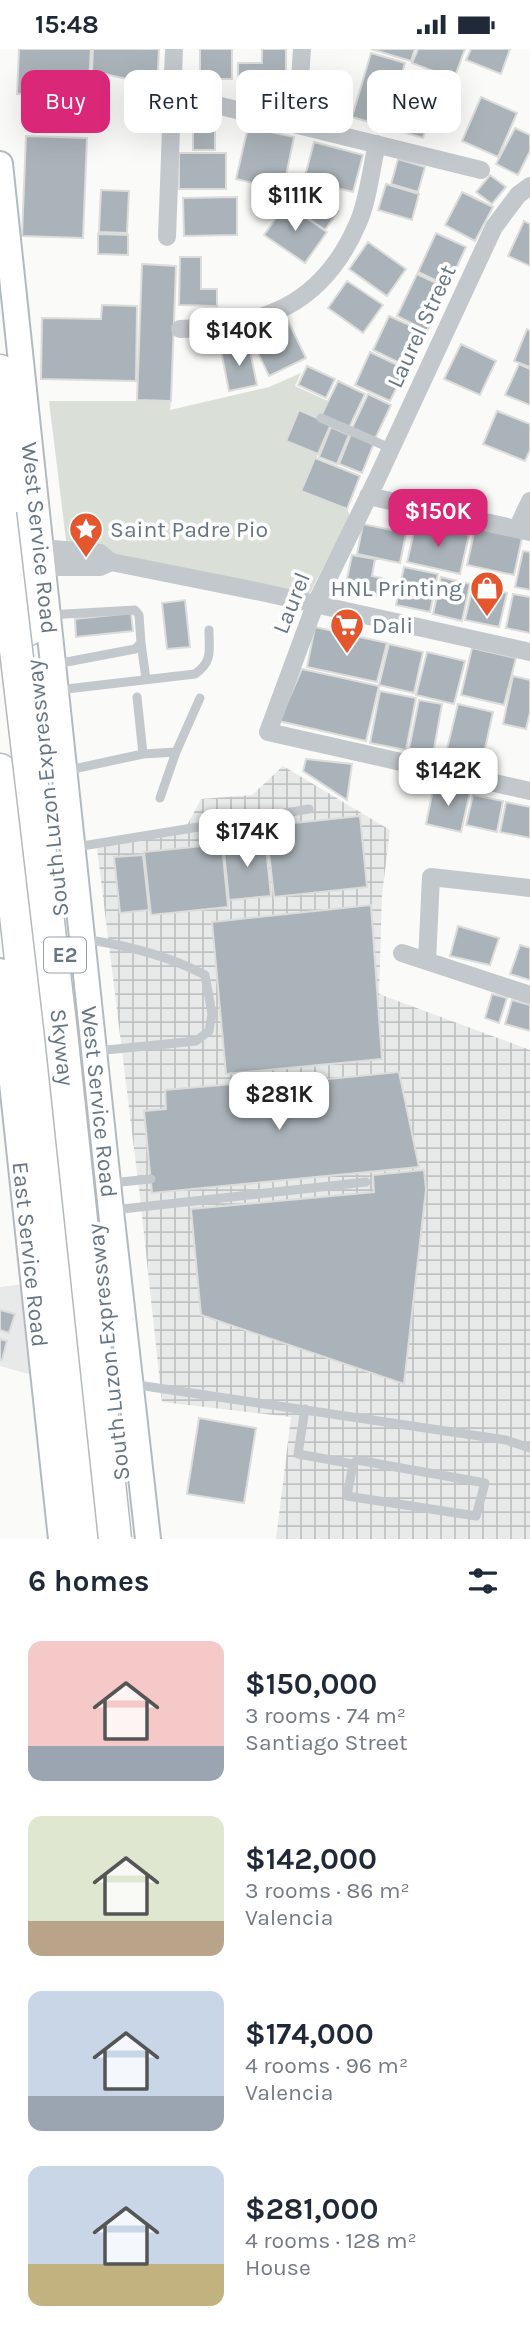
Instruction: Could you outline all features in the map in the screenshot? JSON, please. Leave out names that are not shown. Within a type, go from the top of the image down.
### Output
[{"type":"highway","name":"South Luzon Expressway","points":[[0,371],[85,1539]]},
{"type":"highway","name":"Skyway","points":[[0,514],[61,1032],[115,1539]]},
{"type":"highway","name":"Skyway","points":[[0,683],[95,1539]]},
{"type":"highway","name":"South Luzon Expressway","points":[[0,770],[47,1016],[128,1539]]},
{"type":"main road","name":"West Service Road","points":[[0,164],[148,1539]]},
{"type":"main road","name":"East Service Road","points":[[0,971],[61,1539]]},
{"type":"street","points":[[173,70],[174,49]]},
{"type":"street","points":[[301,70],[302,49]]},
{"type":"street","points":[[167,237],[171,133]]},
{"type":"street","points":[[331,133],[481,170]]},
{"type":"street","points":[[180,329],[239,324],[276,313],[302,299],[336,263],[359,222],[377,144]]},
{"type":"street","name":"Laurel Street","points":[[368,496],[494,227],[518,195],[530,186]]},
{"type":"street","points":[[368,496],[524,531],[530,501]]},
{"type":"street","name":"Laurel","points":[[368,496],[315,605],[268,732],[530,791]]},
{"type":"street","points":[[42,558],[100,567],[111,562],[530,653]]},
{"type":"street","points":[[427,961],[431,877],[530,888]]},
{"type":"street","points":[[402,953],[530,995]]},
{"type":"lane","points":[[321,418],[390,447]]},
{"type":"lane","points":[[48,615],[135,610],[139,615],[146,679]]},
{"type":"lane","points":[[56,691],[195,674],[206,666],[209,656],[209,630]]},
{"type":"lane","points":[[54,664],[135,649],[141,643]]},
{"type":"lane","points":[[137,697],[144,754]]},
{"type":"lane","points":[[160,798],[176,752],[200,698]]},
{"type":"lane","points":[[64,771],[144,754],[176,752]]},
{"type":"lane","points":[[73,847],[309,809]]},
{"type":"lane","points":[[83,939],[113,943],[178,961],[205,975],[212,1014],[209,1031],[196,1041],[94,1051]]},
{"type":"lane","points":[[108,1184],[151,1179]]},
{"type":"lane","points":[[111,1211],[366,1182]]},
{"type":"lane","points":[[131,1384],[506,1440],[530,1448]]},
{"type":"lane","points":[[304,1409],[298,1454],[353,1464],[357,1461],[485,1483],[476,1516],[347,1496],[353,1464]]},
{"type":"shaded area","points":[[301,373],[295,386],[328,401],[320,419],[287,441],[318,454],[302,491],[347,509],[350,516],[309,595],[67,548],[49,401],[171,401],[170,410],[269,387]]},
{"type":"shaded area","points":[[283,766],[390,830],[382,895],[379,994],[530,1050],[530,1539],[276,1539],[291,1417],[162,1402],[96,840],[184,831],[201,799],[252,795]]},
{"type":"shaded area","points":[[24,1284],[32,1375],[0,1366],[0,1287]]},
{"type":"building","points":[[19,49],[91,49],[90,70],[21,70],[21,94],[17,94]]},
{"type":"building","points":[[93,49],[159,49],[158,70],[124,70],[124,78],[110,75],[110,70],[92,70]]},
{"type":"building","points":[[200,49],[232,49],[232,79],[222,79],[222,70],[200,70]]},
{"type":"building","points":[[262,49],[286,49],[286,70],[238,70],[238,63],[262,63]]},
{"type":"building","points":[[371,49],[415,49],[411,61]]},
{"type":"building","points":[[418,49],[465,49],[457,70],[430,70],[412,63]]},
{"type":"building","points":[[471,49],[510,49],[501,74],[466,60]]},
{"type":"building","points":[[371,53],[405,63],[403,70],[367,70],[367,121],[353,117]]},
{"type":"building","points":[[481,97],[517,113],[498,157],[462,141]]},
{"type":"building","points":[[515,128],[530,135],[530,151],[518,175],[496,164]]},
{"type":"building","points":[[193,133],[215,133],[215,150],[193,150]]},
{"type":"building","points":[[247,133],[276,133],[294,137],[283,190],[236,179]]},
{"type":"building","points":[[406,133],[424,133],[423,138]]},
{"type":"building","points":[[26,136],[87,138],[83,238],[22,236]]},
{"type":"building","points":[[314,142],[363,155],[353,192],[304,180]]},
{"type":"building","points":[[179,153],[226,153],[226,189],[179,189]]},
{"type":"building","points":[[398,159],[425,167],[418,192],[391,184]]},
{"type":"building","points":[[490,175],[506,187],[492,204],[476,192]]},
{"type":"building","points":[[288,178],[338,191],[330,206],[338,211],[325,230],[280,198]]},
{"type":"building","points":[[386,184],[419,194],[412,220],[378,210]]},
{"type":"building","points":[[101,190],[129,191],[127,233],[99,232]]},
{"type":"building","points":[[462,192],[493,207],[475,241],[445,225]]},
{"type":"building","points":[[237,197],[237,235],[184,236],[183,198]]},
{"type":"building","points":[[286,204],[327,232],[305,263],[264,235]]},
{"type":"building","points":[[524,221],[530,224],[530,266],[508,256]]},
{"type":"building","points":[[436,233],[466,247],[448,286],[418,272]]},
{"type":"building","points":[[98,234],[128,235],[128,255],[98,254]]},
{"type":"building","points":[[368,242],[406,269],[387,296],[349,269]]},
{"type":"building","points":[[180,257],[201,257],[201,289],[217,289],[217,306],[179,305]]},
{"type":"building","points":[[142,264],[176,266],[171,401],[137,400]]},
{"type":"building","points":[[417,274],[447,288],[427,331],[397,316]]},
{"type":"building","points":[[347,281],[383,305],[363,333],[328,308]]},
{"type":"building","points":[[102,305],[137,306],[136,381],[41,379],[42,318],[101,319]]},
{"type":"building","points":[[389,316],[425,332],[408,367],[373,350]]},
{"type":"building","points":[[288,321],[306,358],[269,376],[256,349],[268,343],[263,333]]},
{"type":"building","points":[[527,329],[530,331],[530,367],[514,361]]},
{"type":"building","points":[[461,344],[496,361],[480,395],[444,379]]},
{"type":"building","points":[[249,346],[257,385],[229,391],[221,351]]},
{"type":"building","points":[[370,352],[406,369],[390,401],[355,385]]},
{"type":"building","points":[[519,364],[530,369],[530,405],[505,395]]},
{"type":"building","points":[[307,366],[335,379],[326,398],[298,385]]},
{"type":"building","points":[[338,381],[365,394],[349,428],[321,416]]},
{"type":"building","points":[[368,394],[391,405],[375,439],[352,428]]},
{"type":"building","points":[[299,410],[331,424],[318,454],[286,441]]},
{"type":"building","points":[[497,411],[530,424],[530,450],[525,461],[483,444]]},
{"type":"building","points":[[331,427],[349,435],[337,464],[319,457]]},
{"type":"building","points":[[351,434],[374,443],[362,473],[339,464]]},
{"type":"building","points":[[315,458],[360,476],[347,509],[301,491]]},
{"type":"building","points":[[416,523],[469,535],[460,574],[407,562]]},
{"type":"building","points":[[363,524],[406,533],[400,563],[357,554]]},
{"type":"building","points":[[475,528],[522,538],[514,575],[467,565]]},
{"type":"building","points":[[523,551],[530,552],[530,590],[515,587]]},
{"type":"building","points":[[352,555],[375,559],[372,576],[382,578],[379,596],[345,589]]},
{"type":"building","points":[[404,567],[438,574],[430,612],[396,605]]},
{"type":"building","points":[[441,577],[470,584],[462,621],[433,614]]},
{"type":"building","points":[[473,586],[507,593],[499,627],[465,620]]},
{"type":"building","points":[[513,594],[530,597],[530,633],[506,628]]},
{"type":"building","points":[[185,600],[190,647],[167,649],[162,603]]},
{"type":"building","points":[[131,613],[133,631],[76,637],[75,619]]},
{"type":"building","name":"Dali","points":[[315,627],[387,643],[377,682],[307,667]]},
{"type":"building","points":[[389,644],[423,652],[414,693],[379,685]]},
{"type":"building","points":[[472,648],[516,658],[504,705],[461,695]]},
{"type":"building","points":[[427,652],[465,661],[454,704],[416,695]]},
{"type":"building","points":[[302,669],[379,686],[366,741],[279,721]]},
{"type":"building","points":[[513,676],[530,680],[530,712],[526,729],[503,724]]},
{"type":"building","points":[[380,691],[416,698],[406,750],[370,743]]},
{"type":"building","points":[[419,700],[442,704],[433,754],[409,749]]},
{"type":"building","points":[[458,704],[493,712],[483,758],[447,749]]},
{"type":"building","points":[[306,759],[352,764],[347,800],[303,771]]},
{"type":"building","points":[[434,785],[470,792],[461,832],[426,824]]},
{"type":"building","points":[[473,795],[503,801],[497,832],[466,825]]},
{"type":"building","points":[[506,802],[530,807],[530,838],[500,832]]},
{"type":"building","points":[[360,816],[367,887],[274,897],[266,826]]},
{"type":"building","points":[[265,838],[271,896],[229,900],[223,842]]},
{"type":"building","points":[[222,844],[228,907],[151,915],[144,852]]},
{"type":"building","points":[[143,855],[149,910],[120,913],[114,857]]},
{"type":"building","points":[[371,905],[382,1059],[226,1074],[212,922]]},
{"type":"building","points":[[458,926],[499,938],[490,965],[450,956]]},
{"type":"building","points":[[520,945],[530,948],[530,980],[510,974]]},
{"type":"building","points":[[492,994],[507,998],[499,1023],[485,1018]]},
{"type":"building","points":[[512,1000],[530,1005],[530,1031],[505,1024]]},
{"type":"building","points":[[399,1072],[419,1167],[152,1193],[144,1111],[166,1109],[165,1090],[278,1080],[278,1084]]},
{"type":"building","points":[[424,1170],[426,1189],[404,1384],[201,1315],[191,1209],[374,1192],[373,1175]]},
{"type":"building","points":[[0,1310],[15,1314],[9,1333],[0,1330]]},
{"type":"building","points":[[0,1339],[7,1341],[2,1360],[0,1360]]},
{"type":"building","points":[[199,1418],[256,1428],[244,1503],[187,1494]]},
{"type":"place","name":"Saint Padre Pio","points":[[86,559]]},
{"type":"place","name":"HNL Printing","points":[[487,618]]},
{"type":"place","name":"Dali","points":[[347,655]]}]
